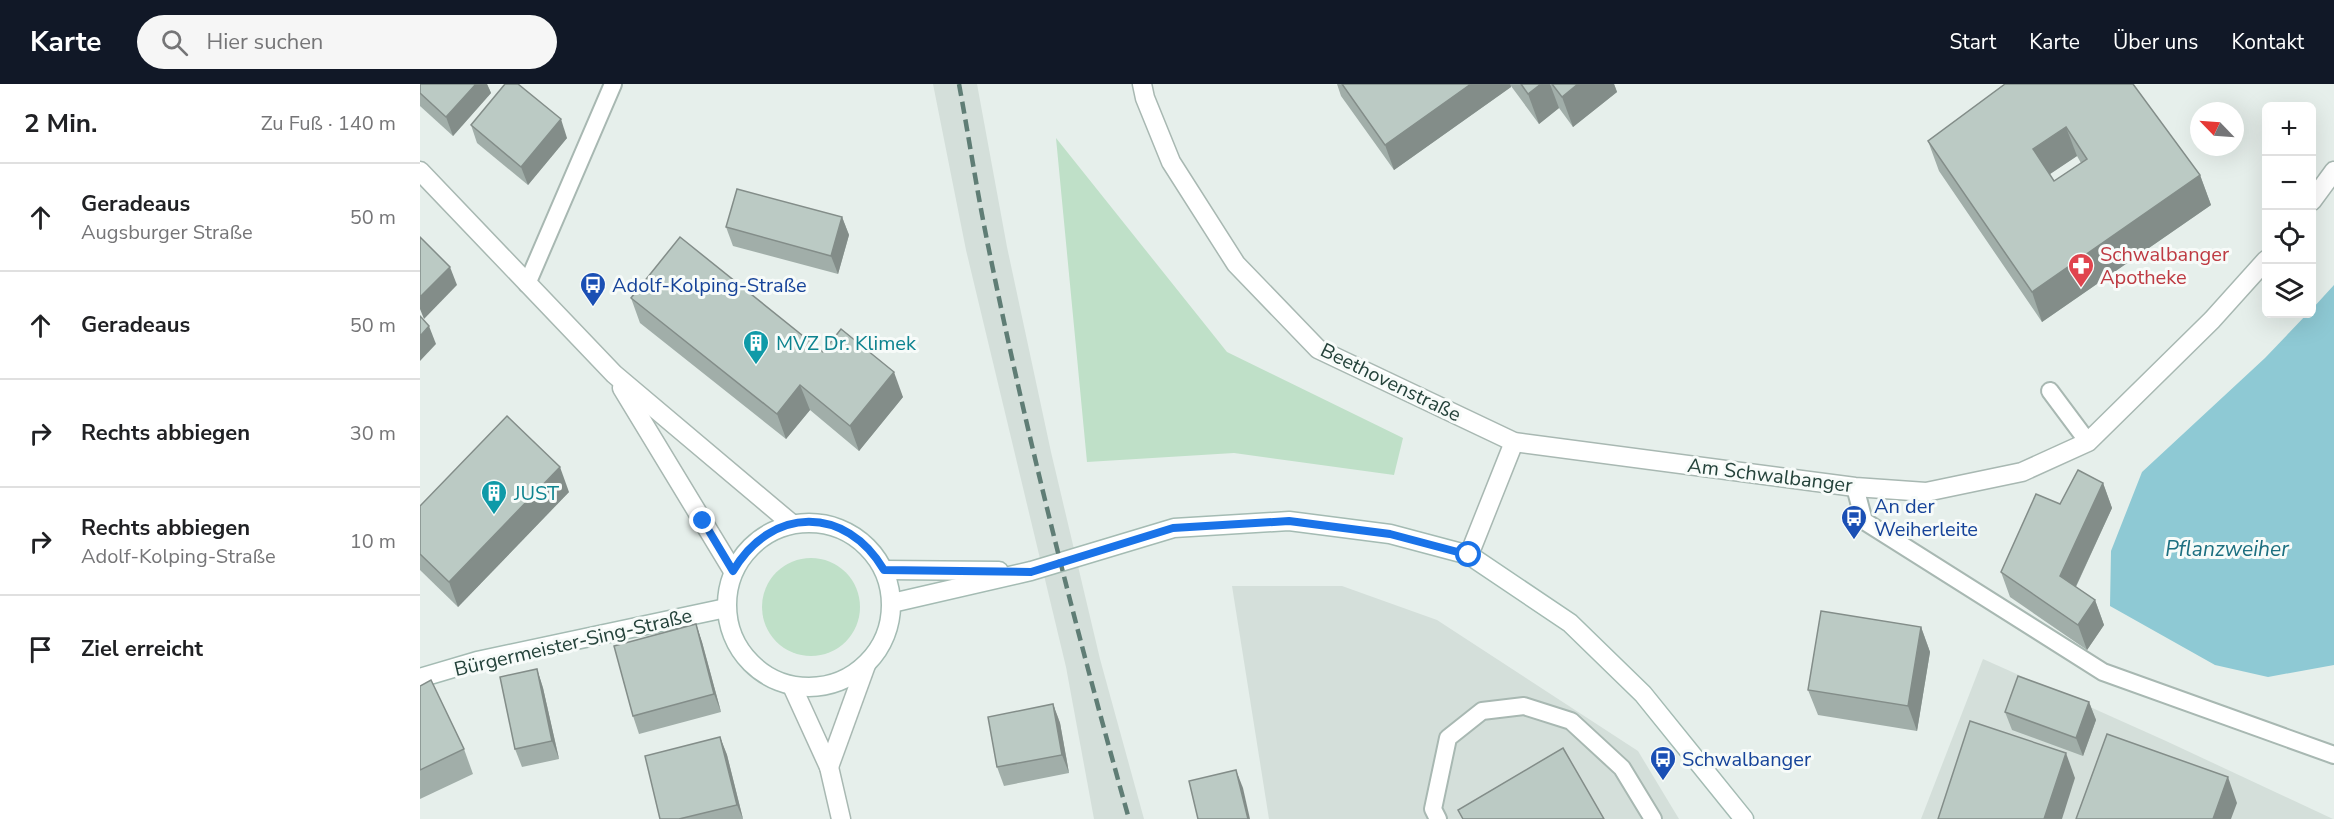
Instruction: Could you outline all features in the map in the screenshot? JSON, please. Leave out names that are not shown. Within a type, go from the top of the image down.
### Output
[{"type":"street","name":"Beethovenstraße","points":[[1142,84],[1144,98],[1171,162],[1236,264],[1318,349],[1514,442]]},
{"type":"street","points":[[420,171],[614,374],[792,524]]},
{"type":"street","points":[[2316,196],[2334,171]]},
{"type":"street","name":"Am Schwalbanger","points":[[1514,442],[1855,487],[1926,492],[2022,472],[2088,442],[2212,320],[2262,264]]},
{"type":"street","points":[[614,374],[733,571]]},
{"type":"street","points":[[1469,555],[1514,442]]},
{"type":"street","points":[[892,603],[1031,572],[1173,528],[1289,521],[1390,534],[1469,555],[1570,623],[1643,694],[1744,819]]},
{"type":"street","points":[[811,522],[829,524],[862,541],[875,555],[884,570],[890,586],[892,603],[889,626],[880,647],[866,665],[844,680],[819,687],[792,686],[777,681],[751,664],[733,639],[726,608],[733,571],[743,554],[757,540],[774,530],[792,524],[811,522]]},
{"type":"street","points":[[884,570],[1031,572]]},
{"type":"street","name":"Bürgermeister-Sing-Straße","points":[[420,678],[477,661],[726,608]]},
{"type":"street","points":[[829,767],[866,665]]},
{"type":"street","points":[[792,686],[829,767],[841,819]]},
{"type":"lane","points":[[527,284],[612,84]]},
{"type":"lane","points":[[2050,391],[2088,442]]},
{"type":"lane","points":[[1855,487],[1863,522],[2103,672],[2334,755]]},
{"type":"lane","points":[[1438,819],[1433,809],[1448,738],[1482,711],[1524,706],[1571,721],[1622,768],[1653,819]]},
{"type":"shaded area","points":[[933,84],[977,84],[1007,247],[1051,452],[1100,659],[1144,819],[1094,819],[1066,667],[966,250]]},
{"type":"shaded area","points":[[1232,586],[1342,586],[1437,620],[1638,751],[1679,819],[1269,819]]},
{"type":"shaded area","points":[[1983,659],[2166,741],[2333,819],[1921,819]]},
{"type":"green space","points":[[1056,138],[1227,352],[1403,438],[1394,475],[1234,453],[1087,462]]},
{"type":"green space","points":[[811,558],[830,562],[846,572],[856,588],[860,607],[856,626],[846,642],[830,652],[811,656],[792,652],[776,642],[766,626],[762,607],[766,588],[776,572],[792,562]]},
{"type":"water","name":"Pflanzweiher","points":[[2334,285],[2334,665],[2268,677],[2215,665],[2110,606],[2111,551],[2142,472],[2265,358],[2303,318],[2316,318],[2316,305]]},
{"type":"building","points":[[420,84],[476,84],[446,117],[420,93]]},
{"type":"building","points":[[505,84],[518,84],[561,119],[521,167],[471,125]]},
{"type":"building","points":[[1342,84],[1471,84],[1385,145]]},
{"type":"building","points":[[1521,84],[1541,84],[1528,94]]},
{"type":"building","points":[[1552,84],[1578,84],[1562,97]]},
{"type":"building","points":[[2005,84],[2133,84],[2200,175],[2032,292],[1928,141]],"holes":[[[2066,127],[2087,159],[2054,181],[2033,149]]]},
{"type":"building","points":[[737,189],[842,217],[831,256],[726,227]]},
{"type":"building","points":[[420,237],[450,267],[420,297]]},
{"type":"building","name":"MVZ Dr. Klimek","points":[[680,237],[823,352],[841,329],[894,372],[850,426],[800,385],[777,414],[631,298]]},
{"type":"building","points":[[420,316],[429,326],[420,336]]},
{"type":"building","name":"JUST","points":[[507,416],[560,467],[449,582],[420,554],[420,506]]},
{"type":"building","points":[[2078,470],[2103,483],[2060,576],[2095,600],[2078,625],[2001,572],[2036,494],[2060,504]]},
{"type":"building","points":[[1821,611],[1921,627],[1908,706],[1808,690]]},
{"type":"building","points":[[696,624],[714,694],[633,716],[614,646]]},
{"type":"building","points":[[537,669],[552,741],[515,749],[500,677]]},
{"type":"building","points":[[2018,676],[2089,702],[2076,738],[2005,712]]},
{"type":"building","points":[[431,680],[464,749],[420,770],[420,686]]},
{"type":"building","points":[[1053,704],[1062,755],[997,767],[988,717]]},
{"type":"building","points":[[1970,721],[2066,753],[2044,819],[1938,819]]},
{"type":"building","points":[[2107,734],[2228,777],[2213,819],[2076,819]]},
{"type":"building","points":[[720,737],[737,805],[679,819],[660,819],[645,756]]},
{"type":"building","points":[[1563,748],[1604,819],[1463,819],[1458,810]]},
{"type":"building","points":[[1236,770],[1248,819],[1198,819],[1189,781]]},
{"type":"railway","points":[[959,84],[984,225],[1019,390],[1071,605],[1129,819]]},
{"type":"place","name":"Schwalbanger Apotheke","points":[[2081,289]]},
{"type":"place","name":"Adolf-Kolping-Straße","points":[[593,308]]},
{"type":"place","name":"MVZ Dr. Klimek","points":[[756,366]]},
{"type":"place","name":"JUST","points":[[494,516]]},
{"type":"place","name":"An der Weiherleite","points":[[1854,541]]},
{"type":"place","name":"Schwalbanger","points":[[1663,782]]},
{"type":"route","points":[[703,521],[733,571],[743,554],[757,540],[774,530],[792,524],[811,522],[829,524],[862,541],[875,555],[884,570],[1031,572],[1173,528],[1289,521],[1390,534],[1469,555]]}]
